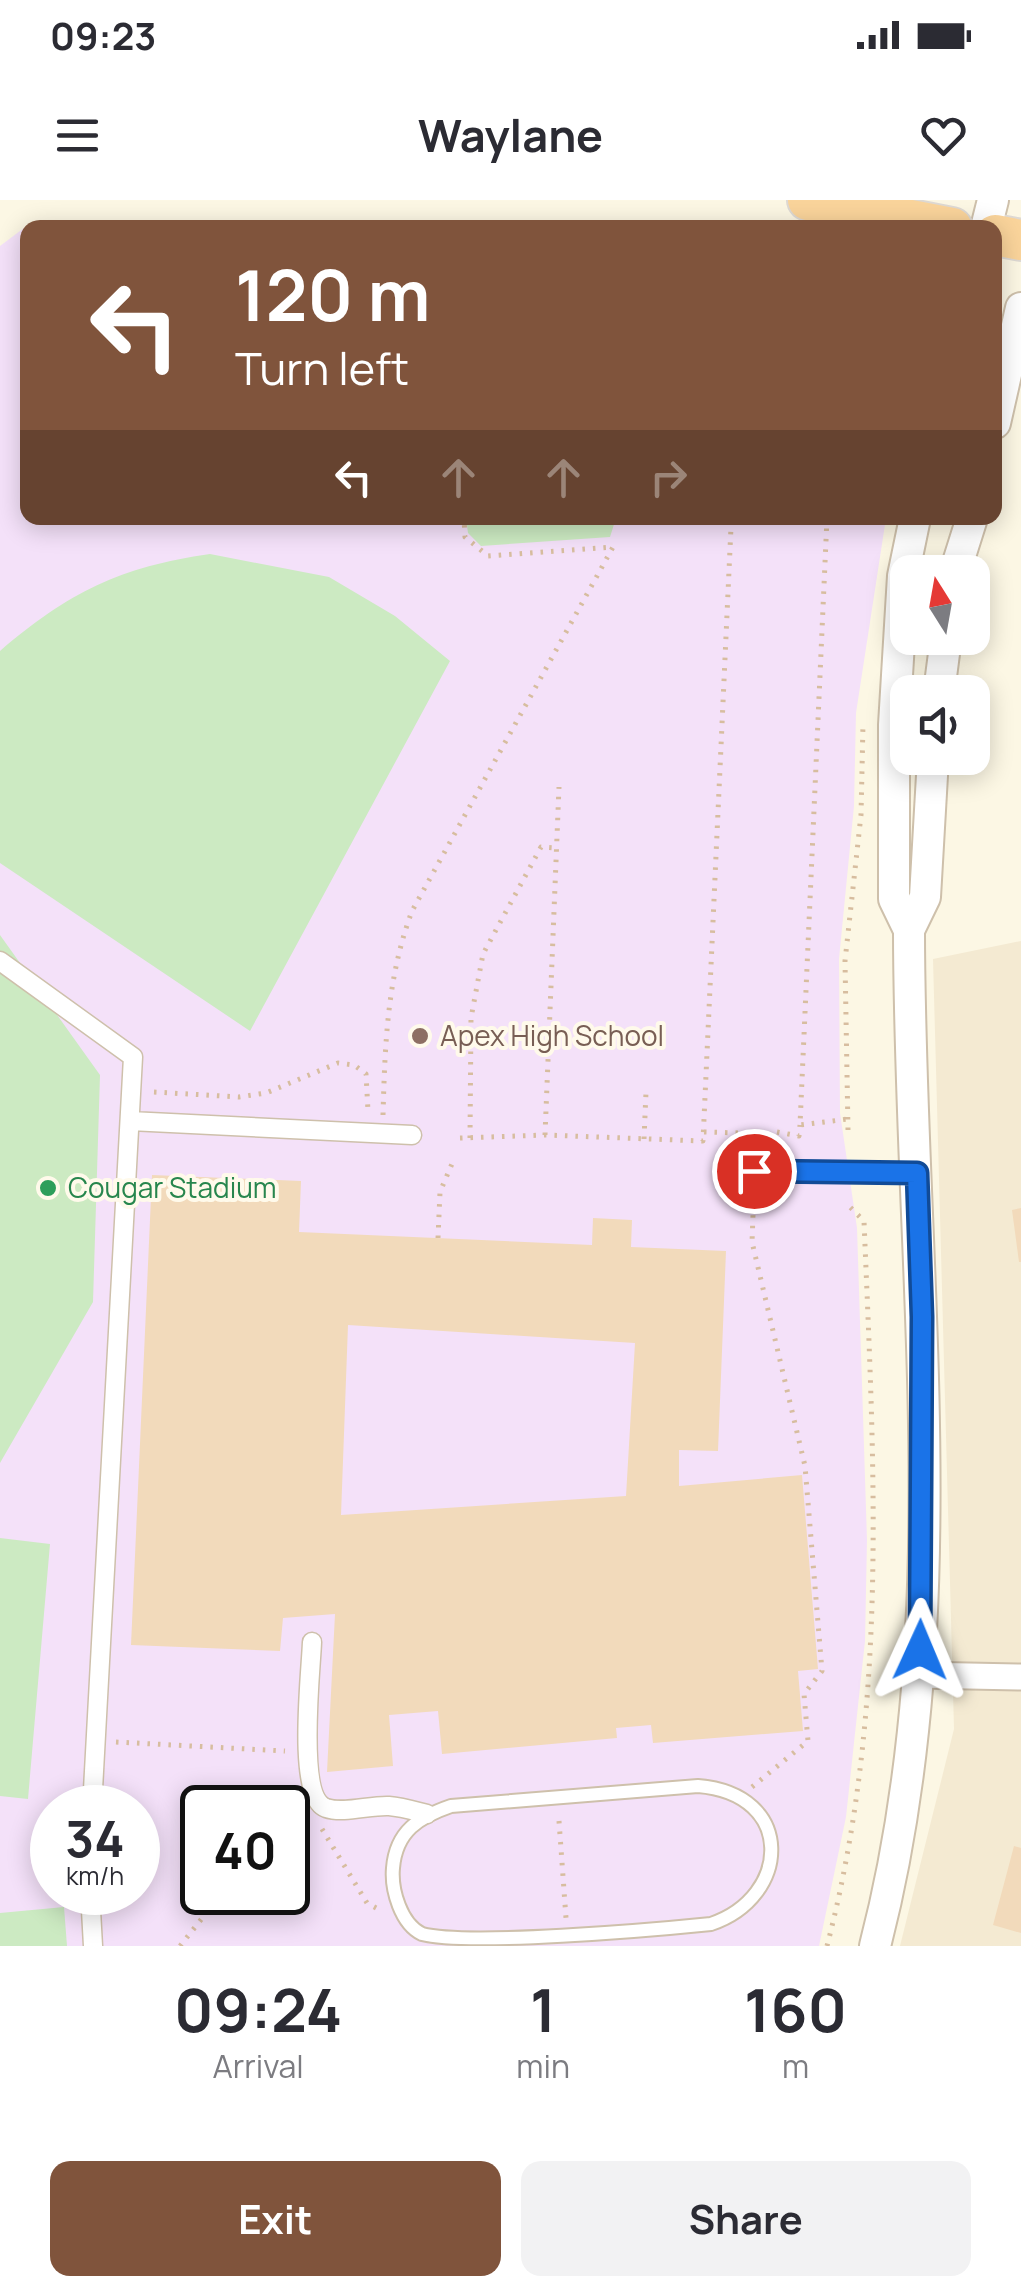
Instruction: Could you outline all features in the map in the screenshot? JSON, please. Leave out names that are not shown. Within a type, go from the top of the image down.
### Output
[{"type":"highway","points":[[808,200],[911,220]]},
{"type":"street","points":[[1002,392],[1021,308]]},
{"type":"street","points":[[898,675],[903,576],[913,525]]},
{"type":"street","points":[[960,555],[970,525]]},
{"type":"street","points":[[875,1946],[906,1790],[919,1674],[922,1317],[909,930],[894,899],[894,775]]},
{"type":"street","points":[[899,775],[904,788],[929,812]]},
{"type":"street","points":[[909,930],[924,896],[932,775]]},
{"type":"street","points":[[0,961],[132,1056],[93,1785]]},
{"type":"street","points":[[130,1122],[412,1135]]},
{"type":"street","points":[[312,1642],[308,1752],[309,1786],[316,1802],[328,1809],[389,1806],[428,1814]]},
{"type":"street","points":[[919,1674],[1021,1677]]},
{"type":"street","points":[[92,1915],[94,1946]]},
{"type":"lane","points":[[754,1171],[917,1173]]},
{"type":"lane","points":[[698,1786],[742,1795],[766,1822],[770,1863],[749,1902],[735,1916],[619,1940],[465,1945],[417,1932],[404,1916],[392,1872],[396,1849],[408,1827],[450,1806],[698,1786]]},
{"type":"path","points":[[375,1132],[388,998],[395,957],[412,911],[613,547],[488,556],[465,537],[464,525]]},
{"type":"path","points":[[777,1132],[799,1136],[827,525]]},
{"type":"path","points":[[460,1138],[545,1135],[703,1141],[732,527]]},
{"type":"path","points":[[848,1130],[845,961],[861,815],[863,718]]},
{"type":"path","points":[[545,1135],[560,787]]},
{"type":"path","points":[[470,1138],[470,1018],[483,954],[541,846],[556,848]]},
{"type":"path","points":[[131,1090],[252,1095],[338,1063],[354,1065],[366,1074],[375,1132]]},
{"type":"path","points":[[644,1139],[646,1092]]},
{"type":"path","points":[[800,1125],[848,1118]]},
{"type":"path","points":[[703,1132],[741,1133]]},
{"type":"path","points":[[438,1238],[440,1192],[454,1159]]},
{"type":"path","points":[[742,1795],[808,1741],[804,1694],[822,1672],[806,1466],[752,1242],[754,1171]]},
{"type":"path","points":[[827,1946],[857,1802],[875,1611],[864,1220],[848,1204]]},
{"type":"path","points":[[96,1741],[308,1752]]},
{"type":"path","points":[[316,1802],[318,1822],[368,1902],[417,1932]]},
{"type":"path","points":[[559,1821],[566,1918]]},
{"type":"path","points":[[180,1946],[205,1915]]},
{"type":"shaded area","name":"Apex High School","points":[[20,231],[20,525],[885,525],[856,713],[854,806],[839,959],[840,1113],[857,1228],[867,1540],[865,1641],[846,1817],[819,1946],[0,1946],[0,246]]},
{"type":"shaded area","points":[[1021,941],[1021,1946],[900,1946],[954,1729],[933,959]]},
{"type":"green space","points":[[467,525],[614,525],[610,537],[481,546],[468,533]]},
{"type":"green space","points":[[210,554],[329,577],[395,616],[450,661],[250,1031],[0,863],[0,651],[49,613],[97,585],[149,566]]},
{"type":"green space","name":"Cougar Stadium","points":[[0,935],[100,1075],[93,1302],[0,1463]]},
{"type":"green space","points":[[0,1538],[50,1544],[28,1799],[0,1796]]},
{"type":"green space","points":[[30,1910],[30,1915],[65,1915],[67,1946],[0,1946],[0,1913]]},
{"type":"building","points":[[152,1175],[301,1181],[299,1232],[592,1245],[593,1218],[632,1220],[631,1247],[726,1251],[718,1451],[679,1450],[679,1486],[802,1475],[818,1669],[798,1671],[803,1731],[653,1743],[651,1725],[616,1728],[617,1738],[442,1754],[438,1711],[389,1715],[393,1766],[327,1772],[335,1614],[283,1618],[280,1651],[131,1645]],"holes":[[[348,1325],[635,1343],[626,1496],[341,1515]]]},
{"type":"building","points":[[1021,1208],[1021,1262],[1019,1262],[1012,1210]]},
{"type":"building","points":[[1014,1846],[1021,1848],[1021,1933],[993,1925]]},
{"type":"place","name":"Apex High School","points":[[420,1036]]},
{"type":"place","name":"Cougar Stadium","points":[[48,1188]]},
{"type":"route","points":[[754,1171],[917,1173],[922,1317],[920,1650]]}]
